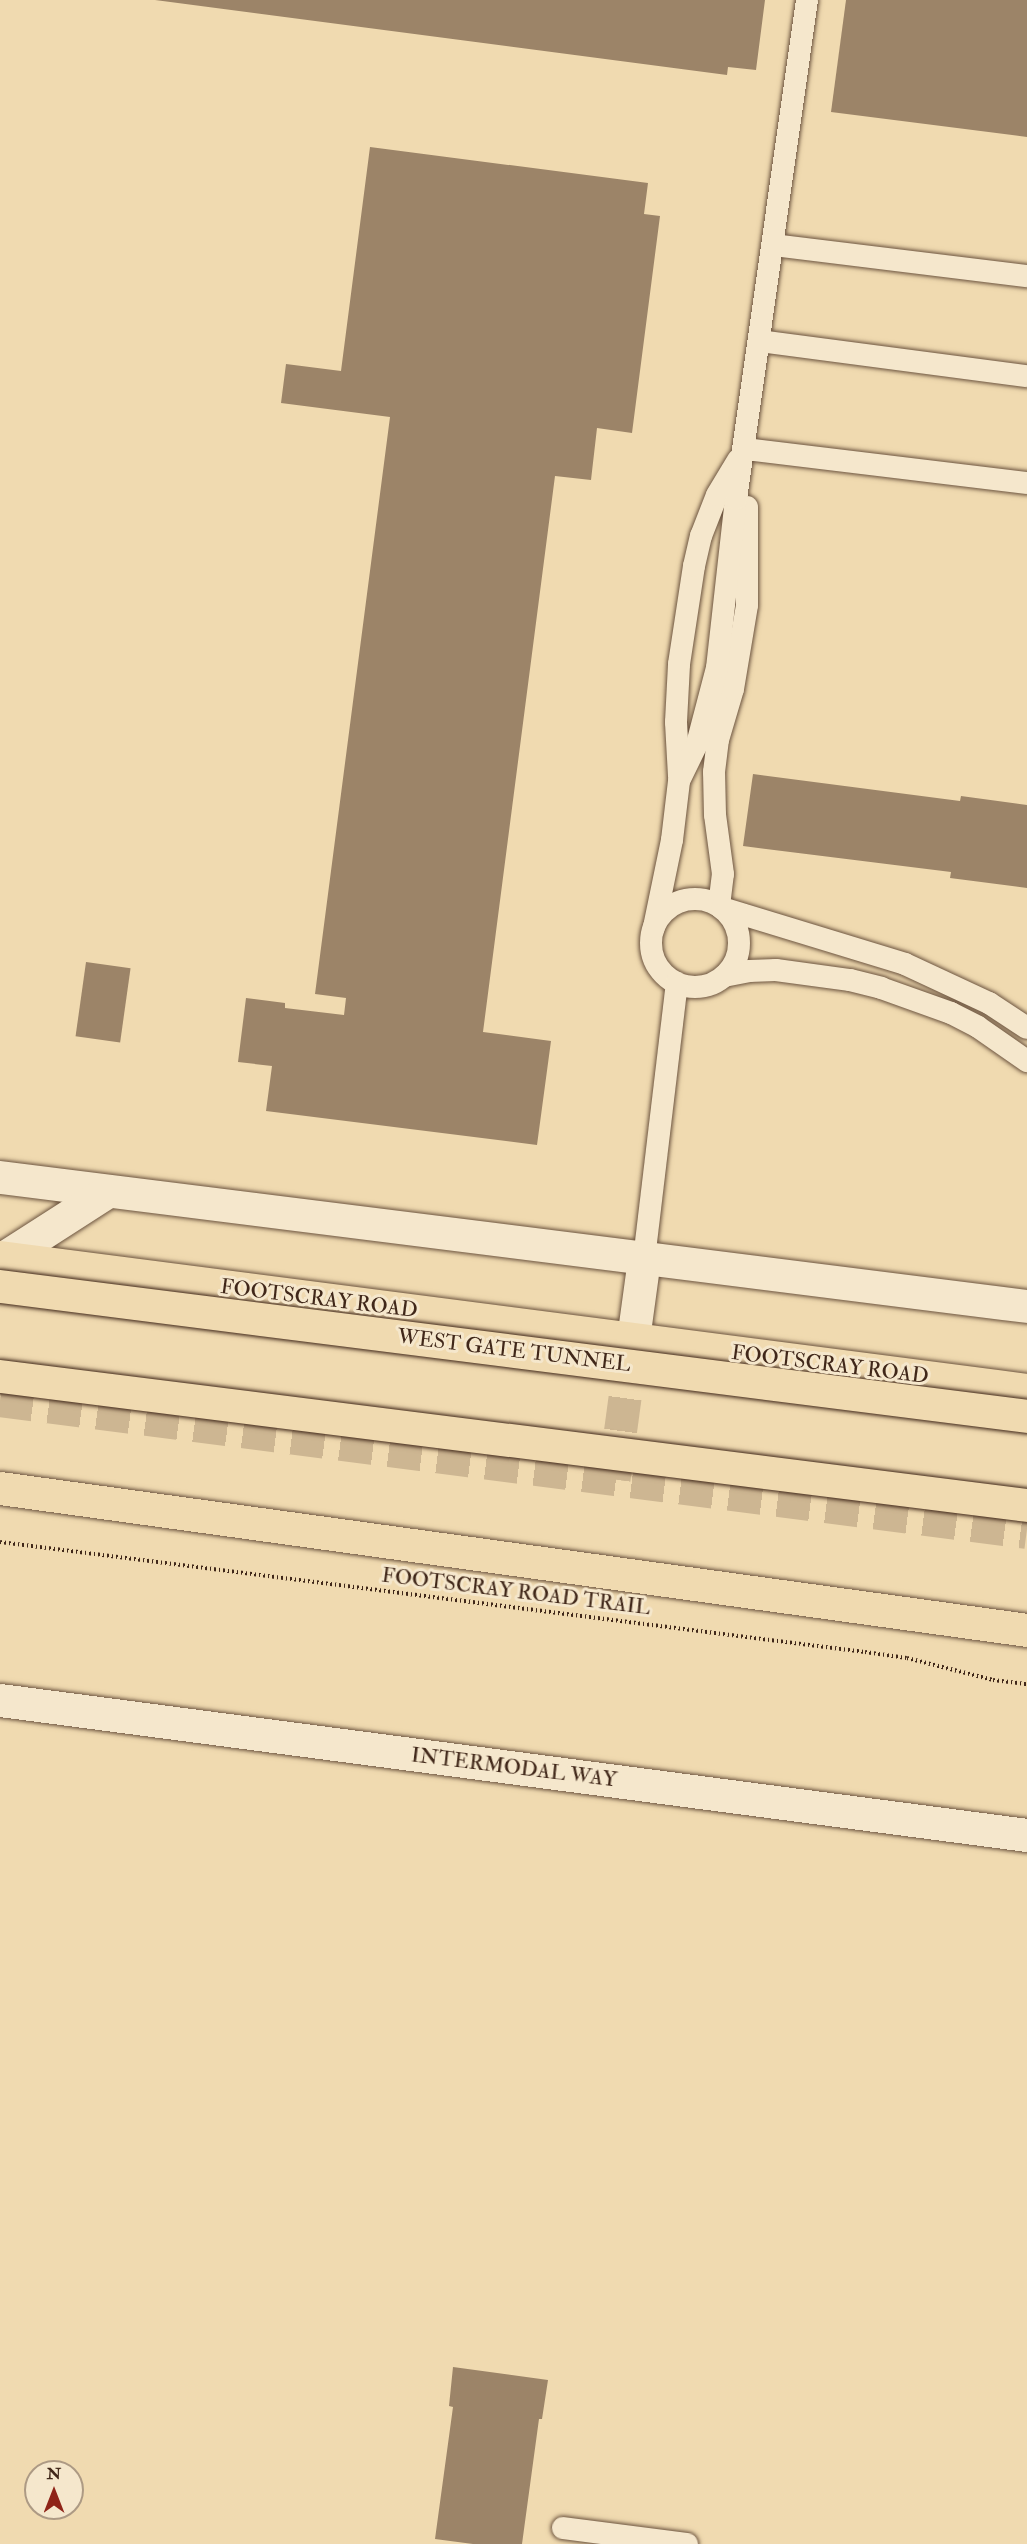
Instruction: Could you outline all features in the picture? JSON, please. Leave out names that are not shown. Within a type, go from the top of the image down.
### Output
[{"type":"main road","name":"FOOTSCRAY ROAD","points":[[2,1267],[633,1339],[1027,1390]]},
{"type":"main road","name":"WEST GATE TUNNEL","points":[[2,1267],[1027,1416]]},
{"type":"main road","points":[[0,1376],[1027,1505]]},
{"type":"main road","points":[[0,1488],[1027,1630]]},
{"type":"street","points":[[0,1177],[1027,1306]]},
{"type":"street","points":[[2,1267],[108,1191]]},
{"type":"street","points":[[633,1339],[644,1259]]},
{"type":"street","name":"INTERMODAL WAY","points":[[0,1701],[1027,1835]]},
{"type":"lane","points":[[679,781],[697,744],[717,668],[736,499],[745,449],[807,0]]},
{"type":"lane","points":[[773,245],[1027,276]]},
{"type":"lane","points":[[760,341],[1027,376]]},
{"type":"lane","points":[[745,449],[1027,483]]},
{"type":"lane","points":[[654,927],[661,916],[683,901],[710,901],[731,917],[740,942],[738,955],[724,976],[713,984],[700,987],[677,983],[658,967],[651,941],[672,840],[679,781],[676,722],[679,664],[694,566],[700,537],[717,495],[745,449]]},
{"type":"lane","points":[[720,907],[723,874],[713,790],[718,740],[733,689],[747,605],[749,567],[745,449]]},
{"type":"lane","points":[[720,907],[905,964],[989,1003],[1027,1028]]},
{"type":"lane","points":[[724,976],[749,971],[776,970],[850,980],[881,988],[951,1013],[978,1027],[1027,1061]]},
{"type":"lane","points":[[644,1259],[677,983]]},
{"type":"lane","points":[[563,2528],[687,2544]]},
{"type":"path","name":"FOOTSCRAY ROAD TRAIL","points":[[0,1542],[865,1652],[907,1658],[993,1680],[1027,1684]]},
{"type":"building","points":[[155,0],[765,0],[756,70],[728,67],[727,75]]},
{"type":"building","points":[[846,0],[1027,0],[1027,137],[831,112]]},
{"type":"building","points":[[370,147],[648,183],[644,214],[660,216],[632,433],[597,428],[591,480],[555,476],[483,1032],[551,1041],[537,1145],[266,1111],[272,1066],[238,1062],[246,998],[285,1003],[285,1008],[344,1015],[346,998],[315,994],[390,417],[281,403],[286,364],[341,371]]},
{"type":"building","points":[[753,774],[960,801],[961,796],[1027,805],[1027,888],[950,878],[951,872],[743,846]]},
{"type":"building","points":[[86,962],[131,968],[120,1043],[76,1036]]},
{"type":"building","points":[[453,2367],[548,2380],[542,2419],[539,2419],[522,2544],[473,2544],[435,2539],[453,2407],[449,2406]]},
{"type":"tunnel","points":[[614,1479],[633,1339]]},
{"type":"tunnel","points":[[0,1400],[1027,1532]]}]
